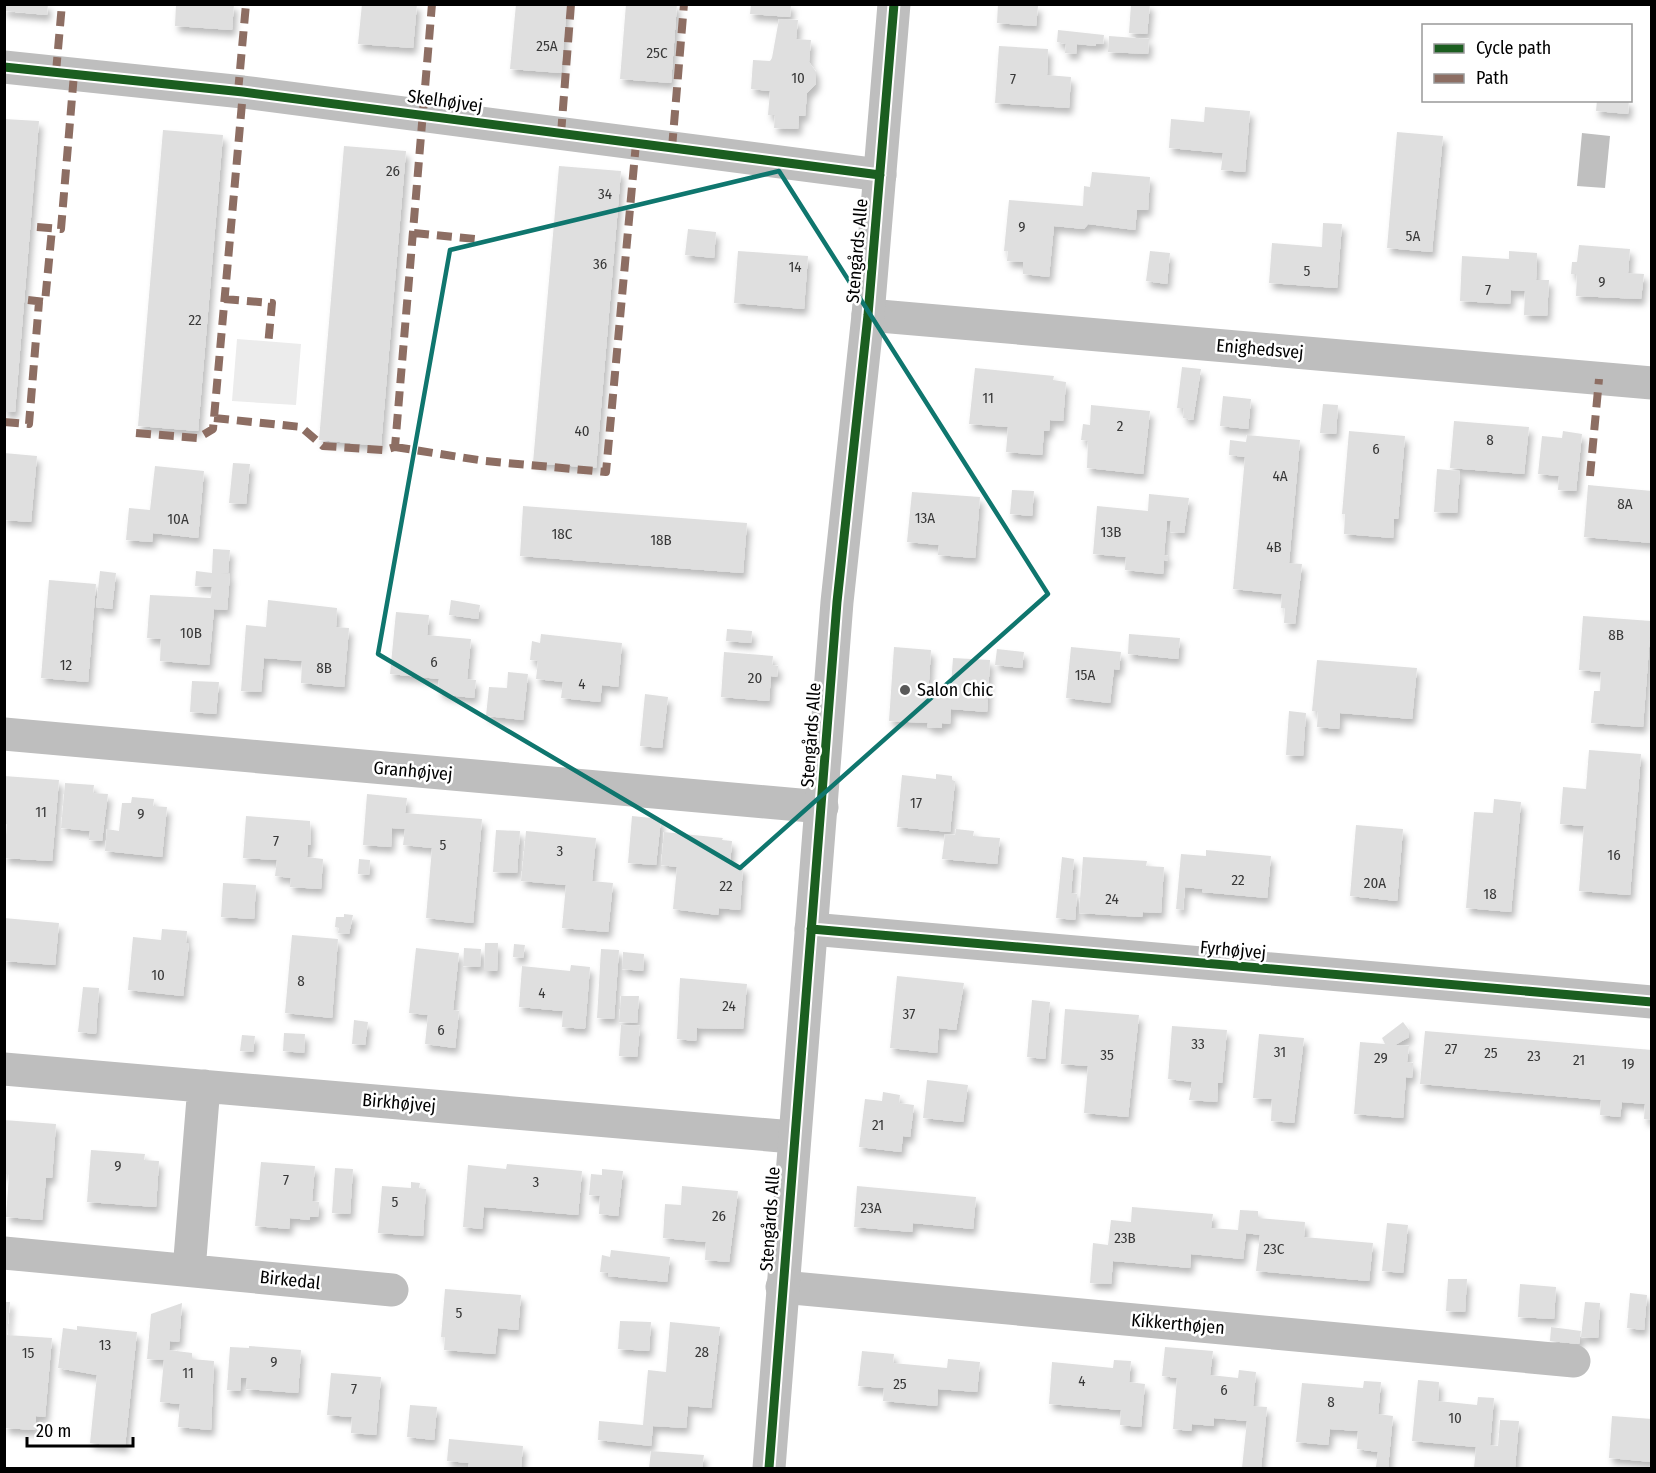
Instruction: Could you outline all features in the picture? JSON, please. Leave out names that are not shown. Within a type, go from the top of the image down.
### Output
[{"type":"street","name":"Stengårds Alle","points":[[769,1468],[793,1137],[822,807],[837,602],[868,315],[894,4]]},
{"type":"street","name":"Skelhøjvej","points":[[4,67],[243,92],[880,175]]},
{"type":"street","name":"Enighedsvej","points":[[868,315],[1652,383]]},
{"type":"street","name":"Granhøjvej","points":[[4,734],[822,807]]},
{"type":"street","name":"Fyrhøjvej","points":[[811,928],[1652,1002]]},
{"type":"street","name":"Birkhøjvej","points":[[4,1069],[793,1137]]},
{"type":"street","points":[[189,1270],[204,1086]]},
{"type":"street","name":"Birkedal","points":[[4,1252],[392,1290]]},
{"type":"street","name":"Kikkerthøjen","points":[[782,1287],[1574,1361]]},
{"type":"highlighted area","points":[[779,171],[1048,594],[740,868],[378,654],[450,250]]},
{"type":"shaded area","points":[[1582,133],[1610,136],[1605,188],[1577,186]]},
{"type":"shaded area","points":[[237,339],[301,344],[296,405],[232,401]]},
{"type":"building","points":[[4,4],[48,4],[47,15],[4,11]]},
{"type":"building","points":[[176,4],[234,4],[232,30],[175,26]]},
{"type":"building","points":[[362,4],[417,4],[413,48],[358,44]]},
{"type":"building","points":[[516,4],[567,4],[561,73],[510,69]]},
{"type":"building","points":[[626,4],[677,4],[671,83],[620,79]]},
{"type":"building","points":[[751,4],[791,4],[790,17],[750,14]]},
{"type":"building","points":[[998,4],[1038,6],[1036,26],[997,23]]},
{"type":"building","points":[[1131,4],[1150,4],[1147,34],[1129,33]]},
{"type":"building","points":[[779,19],[798,20],[796,39],[811,40],[809,62],[816,72],[816,84],[807,93],[805,116],[799,116],[798,129],[774,128],[775,115],[768,115],[770,91],[751,89],[753,60],[770,61],[772,58]]},
{"type":"building","points":[[1058,30],[1104,35],[1103,44],[1096,44],[1096,46],[1077,44],[1076,54],[1065,53],[1066,44],[1057,42]]},
{"type":"building","points":[[1109,36],[1149,39],[1148,54],[1108,52]]},
{"type":"building","points":[[999,46],[1048,49],[1047,75],[1071,77],[1069,108],[995,103]]},
{"type":"building","points":[[1597,102],[1629,102],[1628,114],[1596,111]]},
{"type":"building","points":[[1205,107],[1250,111],[1245,172],[1221,170],[1223,153],[1169,148],[1171,119],[1204,122]]},
{"type":"building","points":[[4,119],[39,121],[15,412],[4,412]]},
{"type":"building","points":[[163,130],[223,135],[198,431],[138,426]]},
{"type":"building","points":[[1397,132],[1443,136],[1432,252],[1387,248]]},
{"type":"building","points":[[344,146],[406,151],[381,446],[319,440]]},
{"type":"building","points":[[559,166],[621,171],[596,468],[533,463]]},
{"type":"building","points":[[1092,172],[1150,177],[1148,210],[1137,210],[1135,230],[1088,224],[1084,229],[1054,226],[1049,277],[1023,274],[1023,262],[1007,261],[1008,251],[1004,251],[1009,200],[1083,206],[1084,186],[1090,187]]},
{"type":"building","points":[[1323,223],[1342,224],[1337,288],[1269,283],[1272,243],[1322,247]]},
{"type":"building","points":[[688,229],[716,232],[714,258],[685,255]]},
{"type":"building","points":[[1579,245],[1630,249],[1628,273],[1644,274],[1641,299],[1576,296],[1577,274],[1571,274],[1572,262],[1577,262]]},
{"type":"building","points":[[738,251],[808,256],[804,309],[734,303]]},
{"type":"building","points":[[1150,251],[1170,253],[1167,284],[1146,281]]},
{"type":"building","points":[[1509,251],[1537,253],[1536,280],[1549,280],[1547,316],[1524,315],[1525,291],[1511,290],[1510,304],[1460,301],[1462,256],[1509,259]]},
{"type":"building","points":[[1182,367],[1201,369],[1193,420],[1183,418],[1184,408],[1177,408]]},
{"type":"building","points":[[975,368],[1054,376],[1053,380],[1066,382],[1063,421],[1050,420],[1049,431],[1044,431],[1042,455],[1006,452],[1008,427],[969,424]]},
{"type":"building","points":[[1223,396],[1251,399],[1248,429],[1220,426]]},
{"type":"building","points":[[1323,404],[1338,405],[1336,434],[1320,433]]},
{"type":"building","points":[[1091,405],[1150,411],[1143,474],[1087,468],[1088,441],[1081,440],[1083,424],[1090,425]]},
{"type":"building","points":[[1454,421],[1529,427],[1524,474],[1450,468]]},
{"type":"building","points":[[1349,431],[1405,436],[1398,519],[1394,519],[1393,538],[1344,534],[1345,514],[1342,514]]},
{"type":"building","points":[[1563,431],[1582,434],[1576,491],[1558,490],[1559,476],[1538,474],[1542,436],[1562,438]]},
{"type":"building","points":[[1247,435],[1300,440],[1289,563],[1302,564],[1295,624],[1284,623],[1285,608],[1281,608],[1282,594],[1233,589],[1245,457],[1229,455],[1230,440],[1246,442]]},
{"type":"building","points":[[4,453],[37,456],[31,522],[4,520]]},
{"type":"building","points":[[233,463],[250,464],[246,504],[229,503]]},
{"type":"building","points":[[155,466],[204,471],[198,538],[153,533],[152,542],[126,540],[129,508],[150,510]]},
{"type":"building","points":[[1437,469],[1460,471],[1457,513],[1434,512]]},
{"type":"building","points":[[1588,485],[1652,491],[1652,543],[1584,537]]},
{"type":"building","points":[[1012,490],[1034,491],[1032,516],[1010,514]]},
{"type":"building","points":[[912,492],[980,497],[975,558],[938,555],[939,545],[907,542]]},
{"type":"building","points":[[1149,494],[1189,498],[1184,533],[1170,532],[1171,521],[1167,521],[1164,555],[1168,556],[1168,561],[1164,560],[1163,574],[1125,570],[1126,557],[1093,554],[1097,506],[1148,511]]},
{"type":"building","points":[[523,506],[747,523],[743,573],[520,556]]},
{"type":"building","points":[[213,549],[230,550],[228,573],[218,573],[230,574],[227,610],[214,609],[209,665],[160,661],[161,639],[147,638],[150,595],[211,598],[212,587],[195,586],[196,571],[212,573]]},
{"type":"building","points":[[100,571],[116,573],[112,609],[96,607]]},
{"type":"building","points":[[49,580],[96,584],[88,682],[41,678]]},
{"type":"building","points":[[268,600],[337,608],[336,627],[349,628],[344,687],[301,683],[302,661],[264,658],[261,692],[241,691],[246,625],[266,627]]},
{"type":"building","points":[[451,600],[480,605],[478,619],[449,615]]},
{"type":"building","points":[[396,612],[429,615],[427,635],[471,639],[467,679],[476,680],[474,698],[447,695],[438,691],[439,679],[390,674]]},
{"type":"building","points":[[1583,616],[1651,621],[1643,727],[1591,723],[1594,691],[1600,691],[1601,672],[1579,670]]},
{"type":"building","points":[[727,629],[752,631],[751,643],[726,641]]},
{"type":"building","points":[[541,634],[622,643],[618,687],[602,685],[600,702],[561,698],[563,682],[536,679],[538,661],[530,660],[532,641],[540,643]]},
{"type":"building","points":[[1129,634],[1180,638],[1178,659],[1128,654]]},
{"type":"building","points":[[894,647],[931,650],[928,696],[950,698],[953,658],[990,660],[987,712],[951,709],[950,724],[942,723],[942,728],[927,727],[928,723],[889,721]]},
{"type":"building","points":[[1071,647],[1121,652],[1119,670],[1114,669],[1110,703],[1066,698]]},
{"type":"building","points":[[997,649],[1024,652],[1022,668],[995,665]]},
{"type":"building","points":[[724,652],[773,656],[772,665],[778,666],[777,677],[771,676],[769,701],[721,697]]},
{"type":"building","points":[[1317,660],[1417,668],[1412,719],[1340,713],[1339,729],[1317,727],[1318,711],[1312,711]]},
{"type":"building","points":[[508,672],[528,674],[523,720],[486,716],[489,687],[507,688]]},
{"type":"building","points":[[192,681],[219,682],[216,714],[190,712]]},
{"type":"building","points":[[645,694],[668,697],[662,748],[640,746]]},
{"type":"building","points":[[1289,711],[1306,713],[1303,756],[1286,755]]},
{"type":"building","points":[[1589,750],[1641,754],[1630,895],[1579,891],[1584,826],[1560,824],[1563,787],[1586,789]]},
{"type":"building","points":[[936,774],[952,776],[952,780],[955,781],[950,832],[897,827],[902,775],[936,779]]},
{"type":"building","points":[[4,776],[59,780],[52,861],[4,858],[7,824],[4,824]]},
{"type":"building","points":[[65,783],[94,785],[93,793],[108,794],[102,841],[89,840],[90,831],[61,828]]},
{"type":"building","points":[[367,794],[407,798],[405,813],[482,819],[473,923],[426,918],[432,848],[403,845],[405,829],[392,828],[391,847],[363,845]]},
{"type":"building","points":[[132,797],[154,799],[153,806],[167,807],[162,857],[105,851],[107,829],[119,831],[122,803],[131,803]]},
{"type":"building","points":[[1494,799],[1521,802],[1511,912],[1466,908],[1474,812],[1493,813]]},
{"type":"building","points":[[246,816],[310,821],[311,845],[308,845],[307,857],[323,859],[321,889],[290,887],[291,878],[275,876],[277,860],[243,858]]},
{"type":"building","points":[[632,816],[661,819],[656,865],[628,863]]},
{"type":"building","points":[[1356,825],[1403,829],[1397,901],[1350,896]]},
{"type":"building","points":[[956,829],[974,831],[973,836],[1000,838],[997,864],[942,859],[945,834],[955,835]]},
{"type":"building","points":[[496,830],[520,831],[517,873],[493,872]]},
{"type":"building","points":[[526,831],[596,838],[592,881],[613,883],[608,932],[562,928],[566,885],[521,881]]},
{"type":"building","points":[[664,832],[732,841],[730,865],[743,867],[740,910],[719,908],[718,915],[673,909],[677,867],[661,865]]},
{"type":"building","points":[[1206,850],[1271,856],[1267,898],[1202,892],[1203,889],[1185,887],[1183,910],[1176,909],[1181,854],[1206,856]]},
{"type":"building","points":[[1062,857],[1074,859],[1071,893],[1077,894],[1075,920],[1056,918]]},
{"type":"building","points":[[1083,857],[1147,861],[1146,866],[1164,867],[1161,913],[1143,912],[1142,917],[1079,913]]},
{"type":"building","points":[[359,859],[370,860],[369,875],[358,874]]},
{"type":"building","points":[[223,883],[256,885],[254,919],[221,917]]},
{"type":"building","points":[[344,914],[353,915],[349,934],[338,933],[339,928],[335,927],[336,917],[344,917]]},
{"type":"building","points":[[4,918],[59,923],[55,965],[4,961]]},
{"type":"building","points":[[162,929],[187,931],[186,943],[189,943],[183,996],[128,990],[133,937],[161,940]]},
{"type":"building","points":[[292,935],[338,939],[332,1018],[285,1013]]},
{"type":"building","points":[[485,943],[498,943],[497,971],[484,971]]},
{"type":"building","points":[[514,944],[525,945],[523,958],[513,957]]},
{"type":"building","points":[[416,948],[459,953],[453,1010],[459,1011],[455,1048],[425,1044],[428,1015],[409,1013]]},
{"type":"building","points":[[464,948],[481,949],[480,967],[463,966]]},
{"type":"building","points":[[601,949],[619,950],[614,1019],[597,1018]]},
{"type":"building","points":[[623,952],[644,954],[643,971],[622,969]]},
{"type":"building","points":[[571,965],[590,967],[585,1029],[562,1027],[563,1011],[519,1007],[522,966],[570,971]]},
{"type":"building","points":[[897,976],[964,983],[956,1030],[939,1028],[937,1053],[890,1048]]},
{"type":"building","points":[[680,978],[747,984],[743,1029],[697,1028],[696,1041],[677,1039]]},
{"type":"building","points":[[83,987],[99,988],[96,1034],[78,1032]]},
{"type":"building","points":[[621,996],[639,996],[637,1023],[619,1022]]},
{"type":"building","points":[[1032,1000],[1050,1002],[1045,1059],[1027,1057]]},
{"type":"building","points":[[1065,1009],[1139,1015],[1128,1117],[1084,1113],[1088,1066],[1061,1064]]},
{"type":"building","points":[[354,1020],[368,1022],[365,1045],[352,1044]]},
{"type":"building","points":[[1403,1022],[1409,1030],[1409,1037],[1395,1045],[1409,1046],[1407,1062],[1413,1063],[1412,1078],[1406,1077],[1403,1118],[1354,1114],[1360,1042],[1385,1044],[1382,1038]]},
{"type":"building","points":[[621,1025],[640,1026],[637,1057],[619,1056]]},
{"type":"building","points":[[1172,1026],[1227,1030],[1222,1083],[1218,1083],[1217,1102],[1189,1100],[1192,1082],[1168,1079]]},
{"type":"building","points":[[1425,1031],[1652,1050],[1652,1120],[1644,1119],[1645,1104],[1622,1102],[1620,1117],[1600,1115],[1601,1100],[1420,1084]]},
{"type":"building","points":[[284,1033],[305,1034],[304,1053],[283,1051]]},
{"type":"building","points":[[1259,1034],[1304,1038],[1294,1123],[1271,1121],[1272,1099],[1253,1098]]},
{"type":"building","points":[[242,1035],[255,1036],[253,1052],[240,1051]]},
{"type":"building","points":[[927,1080],[968,1085],[963,1122],[923,1118]]},
{"type":"building","points":[[883,1092],[900,1095],[899,1103],[914,1105],[910,1137],[903,1136],[901,1152],[859,1147],[865,1099],[882,1101]]},
{"type":"building","points":[[4,1120],[56,1124],[52,1178],[46,1178],[42,1220],[6,1217],[9,1174],[4,1174]]},
{"type":"building","points":[[91,1150],[145,1154],[144,1160],[159,1161],[156,1207],[87,1202]]},
{"type":"building","points":[[261,1162],[315,1166],[312,1201],[319,1202],[318,1217],[310,1217],[310,1220],[290,1218],[289,1229],[255,1226]]},
{"type":"building","points":[[507,1164],[582,1171],[578,1215],[484,1207],[482,1229],[463,1227],[468,1165],[506,1169]]},
{"type":"building","points":[[335,1168],[353,1169],[350,1214],[332,1213]]},
{"type":"building","points":[[602,1169],[623,1171],[618,1216],[599,1214],[600,1196],[589,1195],[591,1174],[602,1175]]},
{"type":"building","points":[[411,1182],[420,1183],[419,1188],[426,1189],[423,1236],[378,1233],[382,1186],[411,1188]]},
{"type":"building","points":[[682,1186],[738,1191],[729,1262],[705,1260],[706,1242],[663,1238],[665,1204],[681,1205]]},
{"type":"building","points":[[857,1186],[976,1197],[973,1229],[913,1223],[912,1232],[854,1227]]},
{"type":"building","points":[[1132,1207],[1213,1214],[1211,1228],[1238,1230],[1240,1210],[1258,1211],[1258,1218],[1305,1222],[1304,1237],[1373,1243],[1369,1281],[1256,1271],[1260,1235],[1246,1233],[1243,1259],[1191,1254],[1190,1268],[1113,1261],[1111,1284],[1090,1283],[1093,1243],[1108,1245],[1111,1220],[1131,1222]]},
{"type":"building","points":[[1387,1223],[1408,1225],[1403,1273],[1382,1271]]},
{"type":"building","points":[[611,1250],[670,1257],[667,1282],[608,1276],[608,1273],[600,1272],[602,1255],[610,1257]]},
{"type":"building","points":[[1448,1279],[1467,1279],[1465,1312],[1446,1311]]},
{"type":"building","points":[[1520,1284],[1556,1287],[1554,1319],[1518,1317]]},
{"type":"building","points":[[445,1289],[521,1295],[518,1330],[498,1328],[495,1354],[444,1350],[445,1337],[441,1337]]},
{"type":"building","points":[[1630,1293],[1647,1295],[1644,1330],[1627,1328]]},
{"type":"building","points":[[4,1302],[10,1302],[7,1335],[52,1338],[45,1417],[36,1416],[35,1430],[5,1428]]},
{"type":"building","points":[[1585,1302],[1600,1303],[1598,1338],[1581,1337]]},
{"type":"building","points":[[182,1303],[179,1342],[170,1341],[169,1350],[192,1353],[192,1359],[214,1361],[211,1430],[178,1427],[180,1404],[160,1402],[164,1360],[147,1359],[151,1314]]},
{"type":"building","points":[[620,1321],[651,1322],[649,1351],[618,1349]]},
{"type":"building","points":[[670,1322],[720,1327],[711,1408],[688,1406],[686,1428],[653,1426],[651,1446],[598,1440],[599,1421],[643,1425],[648,1370],[666,1372]]},
{"type":"building","points":[[77,1326],[137,1332],[125,1447],[90,1443],[97,1375],[58,1368],[63,1328],[77,1330]]},
{"type":"building","points":[[1551,1327],[1581,1331],[1579,1344],[1550,1341]]},
{"type":"building","points":[[249,1346],[301,1350],[298,1393],[246,1389],[247,1378],[241,1378],[240,1391],[227,1390],[230,1347],[249,1348]]},
{"type":"building","points":[[1165,1347],[1213,1351],[1210,1375],[1238,1378],[1239,1370],[1256,1372],[1253,1406],[1267,1407],[1261,1468],[1242,1468],[1247,1421],[1214,1418],[1214,1426],[1192,1424],[1191,1431],[1173,1429],[1177,1378],[1162,1376]]},
{"type":"building","points":[[862,1351],[894,1354],[893,1363],[947,1368],[948,1359],[980,1362],[977,1392],[938,1389],[937,1406],[883,1401],[884,1388],[858,1386]]},
{"type":"building","points":[[1114,1360],[1131,1361],[1129,1382],[1145,1384],[1141,1427],[1120,1425],[1121,1410],[1049,1404],[1052,1362],[1113,1368]]},
{"type":"building","points":[[331,1373],[381,1377],[376,1435],[351,1433],[352,1417],[327,1415]]},
{"type":"building","points":[[1418,1380],[1439,1382],[1438,1401],[1477,1405],[1478,1397],[1494,1398],[1490,1445],[1498,1446],[1500,1420],[1519,1421],[1515,1468],[1474,1468],[1476,1447],[1412,1441]]},
{"type":"building","points":[[1364,1381],[1381,1382],[1378,1414],[1393,1416],[1388,1468],[1376,1467],[1378,1452],[1357,1449],[1358,1431],[1330,1429],[1328,1445],[1296,1442],[1302,1383],[1363,1388]]},
{"type":"building","points":[[410,1405],[437,1407],[434,1440],[407,1437]]},
{"type":"building","points":[[1612,1416],[1652,1419],[1652,1462],[1609,1458]]},
{"type":"building","points":[[449,1439],[523,1446],[521,1468],[468,1468],[469,1463],[447,1461]]},
{"type":"building","points":[[651,1451],[704,1455],[702,1468],[649,1468]]},
{"type":"marked path","points":[[56,72],[62,4]]},
{"type":"marked path","points":[[238,92],[246,4]]},
{"type":"marked path","points":[[214,418],[301,427],[323,446],[384,450],[395,447],[432,4]]},
{"type":"marked path","points":[[561,134],[571,4]]},
{"type":"marked path","points":[[672,148],[684,4]]},
{"type":"marked path","points":[[37,227],[61,229],[74,74]]},
{"type":"marked path","points":[[136,433],[198,438],[213,429],[243,92]]},
{"type":"marked path","points":[[395,447],[485,461],[606,472],[636,143]]},
{"type":"marked path","points":[[28,300],[45,302],[52,229]]},
{"type":"marked path","points":[[414,233],[476,239]]},
{"type":"marked path","points":[[224,299],[272,303],[268,346]]},
{"type":"marked path","points":[[4,422],[29,424],[39,302]]},
{"type":"marked path","points":[[1590,476],[1599,379]]},
{"type":"cycle path","points":[[769,1468],[837,602],[868,315],[894,4]]},
{"type":"cycle path","points":[[4,67],[243,92],[880,175]]},
{"type":"cycle path","points":[[811,929],[1652,1002]]},
{"type":"place","name":"Salon Chic","points":[[905,690]]}]
